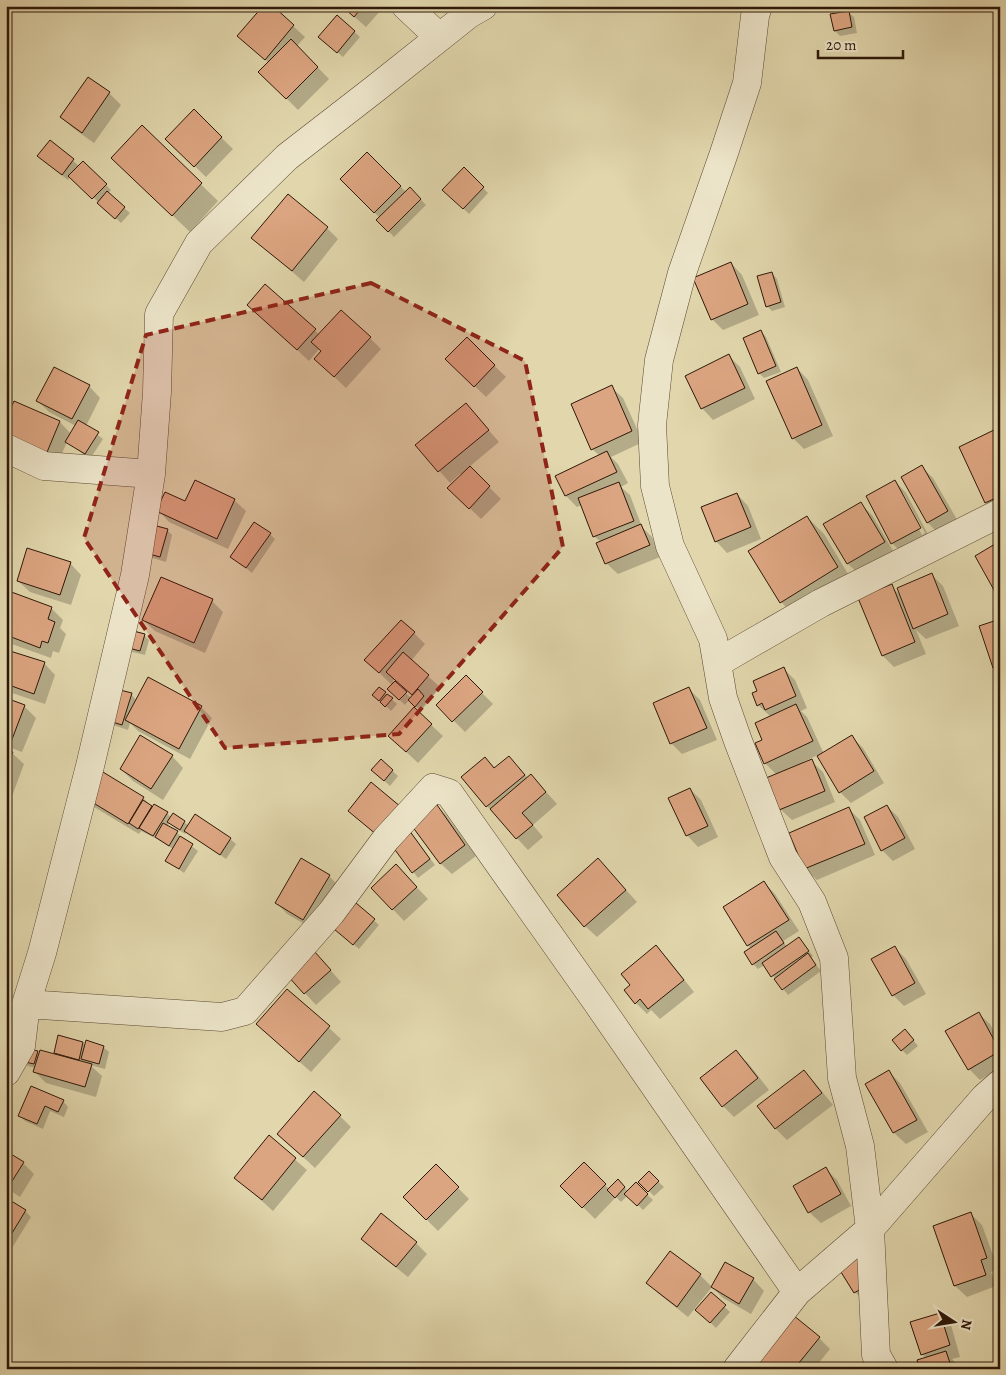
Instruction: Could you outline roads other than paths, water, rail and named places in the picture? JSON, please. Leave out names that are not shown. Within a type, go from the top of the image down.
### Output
[{"type":"street","points":[[406,6],[439,37]]},
{"type":"street","points":[[6,1072],[21,1046],[26,1004],[42,952],[90,766],[135,575],[151,474],[157,392],[159,314],[200,243],[287,157],[439,37],[469,14],[483,6]]},
{"type":"street","points":[[758,6],[754,16],[747,83],[682,273],[659,360],[652,425],[655,486],[670,546],[713,639],[723,698],[738,741],[783,857],[812,902],[834,958],[842,1078],[860,1146],[870,1229],[876,1356],[884,1369]]},
{"type":"street","points":[[6,448],[44,466],[151,474]]},
{"type":"street","points":[[717,663],[821,603],[1000,513]]},
{"type":"street","points":[[26,1004],[222,1017],[245,1011],[331,913],[386,839],[433,788],[449,793],[602,1009],[797,1292]]},
{"type":"street","points":[[737,1369],[797,1292],[870,1229],[985,1097],[1000,1084]]}]
